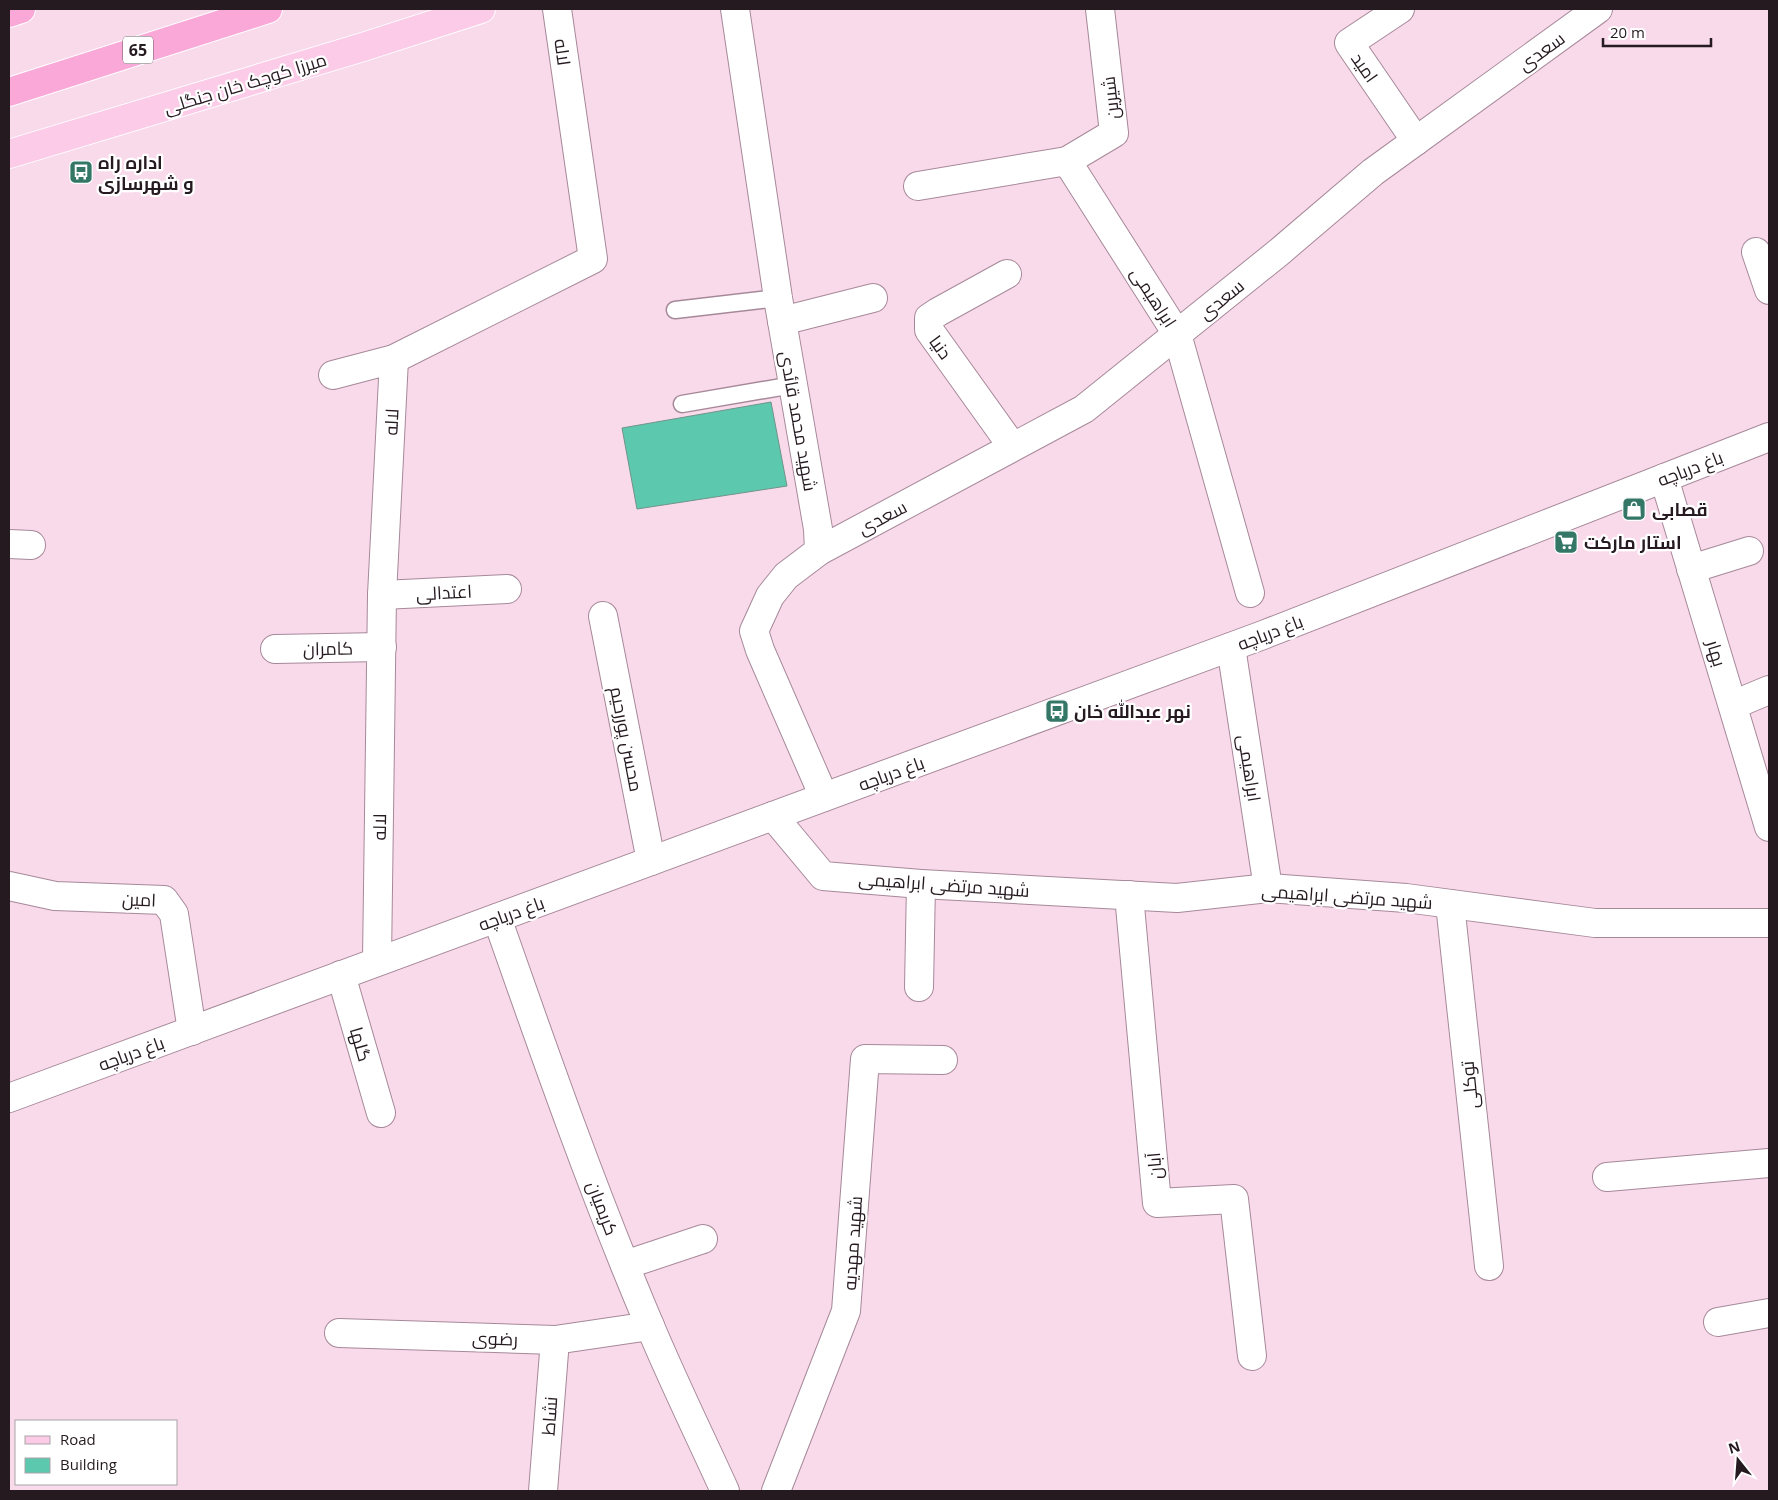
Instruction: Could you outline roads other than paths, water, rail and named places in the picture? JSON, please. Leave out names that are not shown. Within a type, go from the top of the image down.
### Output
[{"type":"highway","points":[[9,13],[22,9]]},
{"type":"highway","name":"65","points":[[9,92],[268,9]]},
{"type":"main road","name":"میرزا کوچک خان جنگلی","points":[[9,154],[363,47],[481,9]]},
{"type":"street","name":"لاله","points":[[377,961],[382,595],[394,360],[594,259],[557,9]]},
{"type":"street","name":"شهید محمد قائدی","points":[[735,9],[780,310],[818,530],[819,551]]},
{"type":"street","name":"شیرین","points":[[1067,161],[1114,133],[1100,9]]},
{"type":"street","name":"امید","points":[[1400,9],[1349,43],[1416,141]]},
{"type":"street","name":"سعدی","points":[[819,551],[1084,409],[1373,172],[1598,9]]},
{"type":"street","points":[[918,186],[1067,161]]},
{"type":"street","name":"ابراهیمی","points":[[1067,161],[1177,334],[1250,593]]},
{"type":"street","points":[[1756,252],[1769,290]]},
{"type":"street","name":"دنیا","points":[[1007,274],[929,318],[929,330],[1012,446]]},
{"type":"street","points":[[780,310],[872,298]]},
{"type":"street","points":[[333,375],[394,360]]},
{"type":"street","name":"باغ دریاچه","points":[[9,1098],[1231,647],[1769,437]]},
{"type":"street","name":"بهار","points":[[1664,478],[1768,819]]},
{"type":"street","points":[[819,551],[786,576],[770,596],[754,631],[760,650],[824,798]]},
{"type":"street","points":[[1691,569],[1749,551]]},
{"type":"street","name":"اعتدالی","points":[[382,595],[507,589]]},
{"type":"street","name":"محسن پوررحیم","points":[[603,616],[651,861]]},
{"type":"street","name":"کامران","points":[[275,649],[382,647]]},
{"type":"street","name":"ابراهیمی","points":[[1231,647],[1268,888]]},
{"type":"street","points":[[1733,705],[1769,690]]},
{"type":"street","name":"شهید مرتضی ابراهیمی","points":[[773,816],[824,876],[921,884],[1177,898],[1268,888],[1406,898],[1594,923],[1769,923]]},
{"type":"street","points":[[919,987],[921,884]]},
{"type":"street","name":"امین","points":[[9,886],[55,896],[164,900],[174,914],[192,1031]]},
{"type":"street","name":"آبان","points":[[1128,895],[1157,1202],[1234,1199],[1252,1356]]},
{"type":"street","name":"توکلی","points":[[1450,904],[1489,1266]]},
{"type":"street","name":"کریمیان","points":[[497,918],[568,1119],[625,1265],[650,1326],[725,1491]]},
{"type":"street","name":"گلها","points":[[341,975],[381,1113]]},
{"type":"street","name":"شهید مهدیه","points":[[776,1491],[846,1311],[865,1059],[943,1060]]},
{"type":"street","points":[[1606,1177],[1769,1163]]},
{"type":"street","points":[[625,1265],[703,1239]]},
{"type":"street","points":[[1718,1322],[1769,1313]]},
{"type":"street","name":"رضوی","points":[[339,1333],[555,1340],[650,1326]]},
{"type":"street","name":"نشاط","points":[[543,1491],[555,1340]]},
{"type":"lane","points":[[675,310],[780,310]]},
{"type":"lane","points":[[682,404],[793,385]]},
{"type":"place","name":"اداره راه و شهرسازی","points":[[81,172]]},
{"type":"place","name":"قصابی","points":[[1634,509]]},
{"type":"place","name":"استار مارکت","points":[[1566,542]]},
{"type":"place","name":"نهر عبدالله خان","points":[[1057,711]]}]
